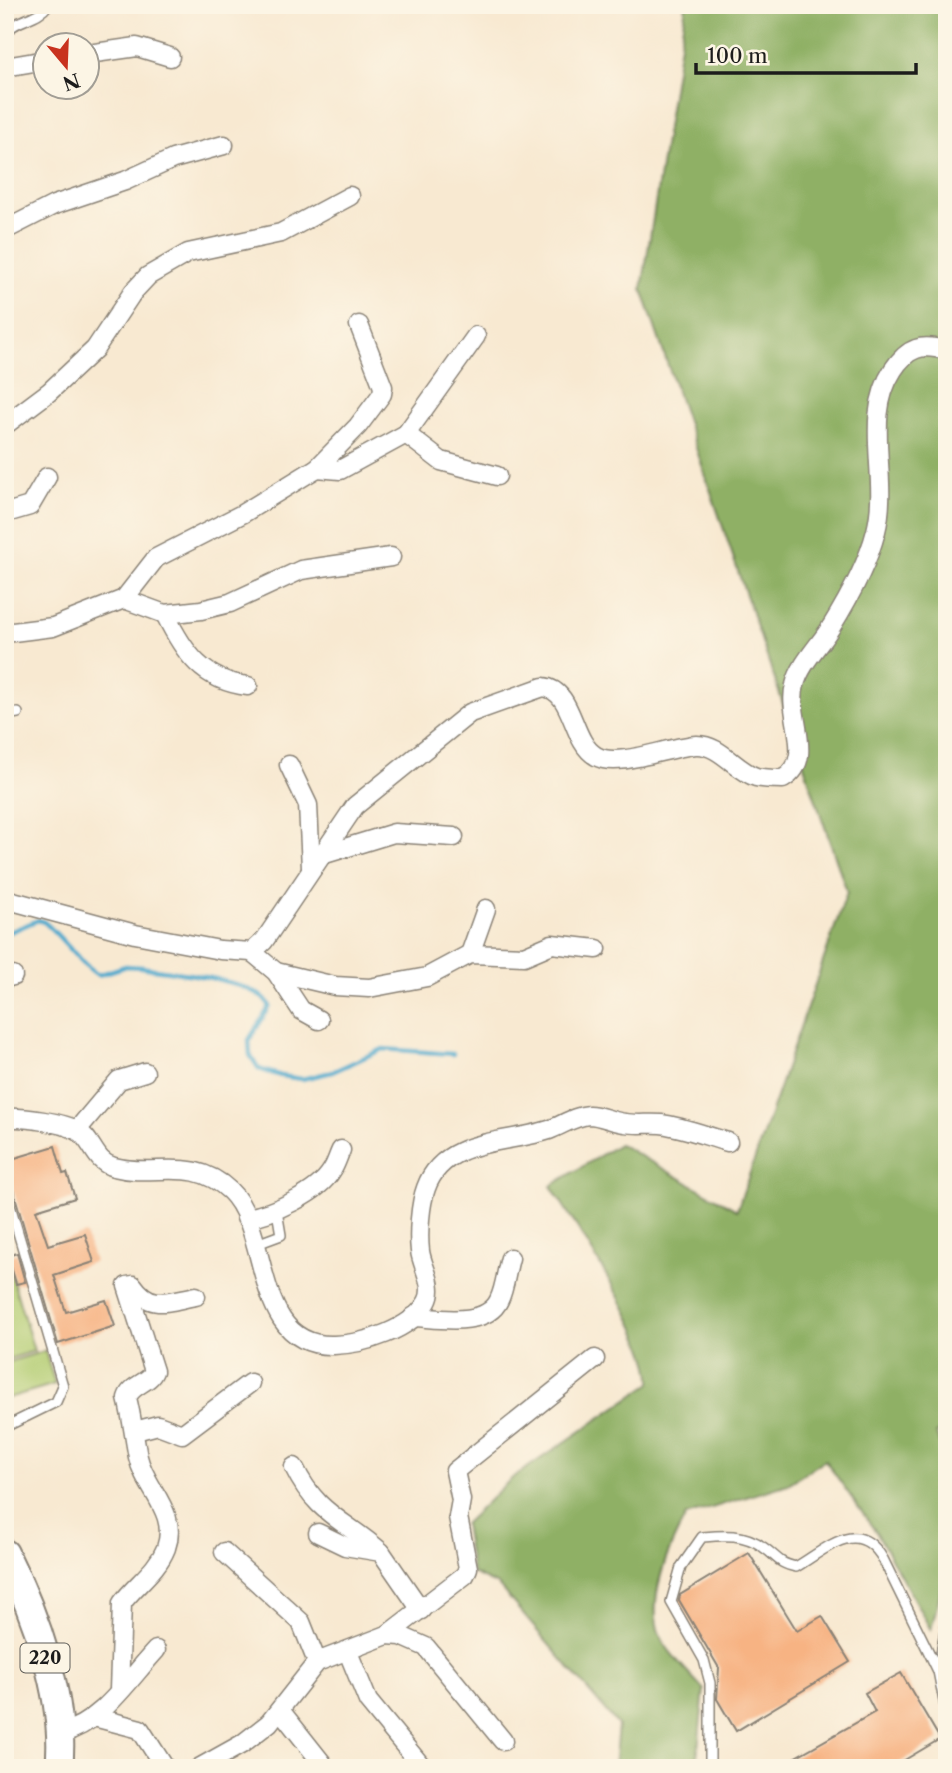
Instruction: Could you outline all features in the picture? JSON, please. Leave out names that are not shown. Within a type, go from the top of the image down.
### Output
[{"type":"main road","name":"220","points":[[5,1553],[43,1649],[61,1733],[59,1768]]},
{"type":"street","points":[[102,52],[137,47],[170,57]]},
{"type":"street","points":[[5,67],[32,62]]},
{"type":"street","points":[[5,230],[54,205],[125,181],[173,159],[224,145]]},
{"type":"street","points":[[5,425],[48,392],[95,348],[132,292],[148,276],[188,253],[281,233],[350,196]]},
{"type":"street","points":[[5,633],[53,626],[124,599],[156,558],[242,514],[317,468],[358,426],[382,394],[383,387],[359,325]]},
{"type":"street","points":[[317,468],[340,470],[406,433],[476,336]]},
{"type":"street","points":[[252,952],[264,942],[355,806],[470,713],[543,687],[557,693],[587,748],[595,756],[617,759],[697,745],[719,752],[755,776],[783,779],[789,775],[799,756],[800,740],[792,712],[795,682],[832,625],[865,561],[876,531],[883,491],[877,414],[880,396],[894,370],[916,349],[925,345],[947,351]]},
{"type":"street","points":[[406,433],[441,461],[497,476]]},
{"type":"street","points":[[6,513],[30,506],[47,477]]},
{"type":"street","points":[[124,599],[165,614],[230,603],[302,570],[391,557]]},
{"type":"street","points":[[165,614],[181,647],[201,667],[224,683],[248,686]]},
{"type":"street","points":[[289,765],[308,805],[316,861]]},
{"type":"street","points":[[316,861],[394,833],[454,837]]},
{"type":"street","points":[[5,899],[135,934],[220,950],[252,952],[276,972],[297,1006],[319,1020]]},
{"type":"street","points":[[470,954],[486,909]]},
{"type":"street","points":[[276,972],[335,986],[369,988],[427,976],[470,954],[524,956],[552,944],[597,949]]},
{"type":"street","points":[[77,1130],[119,1080],[145,1072]]},
{"type":"street","points":[[5,1118],[19,1117],[77,1130],[107,1165],[152,1170],[180,1168],[215,1180],[235,1196],[246,1218],[266,1284],[283,1319],[292,1331],[309,1341],[328,1345],[362,1341],[380,1335],[413,1317],[428,1300],[430,1291],[419,1246],[425,1189],[433,1174],[451,1157],[487,1142],[548,1131],[579,1116],[592,1115],[629,1124],[661,1124],[728,1142]]},
{"type":"street","points":[[246,1218],[277,1211],[325,1178],[341,1150]]},
{"type":"street","points":[[413,1317],[466,1319],[486,1313],[500,1299],[510,1258]]},
{"type":"street","points":[[119,1690],[122,1603],[154,1570],[169,1535],[163,1505],[145,1478],[138,1458],[128,1393],[149,1379],[154,1371],[127,1286],[132,1285],[145,1301],[156,1303],[196,1296]]},
{"type":"street","points":[[200,1768],[242,1744],[280,1710],[317,1662],[387,1635],[465,1575],[468,1568],[458,1517],[461,1500],[455,1471],[594,1359]]},
{"type":"street","points":[[135,1432],[159,1425],[182,1434],[250,1382]]},
{"type":"street","points":[[294,1467],[316,1502],[337,1522],[365,1537],[381,1552],[421,1610]]},
{"type":"street","points":[[318,1533],[345,1546],[381,1552]]},
{"type":"street","points":[[224,1552],[301,1622],[317,1662]]},
{"type":"street","points":[[387,1635],[401,1636],[426,1647],[503,1741]]},
{"type":"street","points":[[61,1733],[74,1730],[94,1717],[156,1650]]},
{"type":"street","points":[[348,1652],[368,1701],[423,1768]]},
{"type":"street","points":[[280,1710],[326,1768]]},
{"type":"street","points":[[94,1717],[140,1729],[165,1768]]},
{"type":"lane","points":[[5,33],[11,26],[34,17],[48,5]]},
{"type":"lane","points":[[5,715],[18,713]]},
{"type":"lane","points":[[5,1188],[63,1385],[57,1402],[5,1427]]},
{"type":"lane","points":[[254,1245],[281,1235],[277,1211]]},
{"type":"lane","points":[[710,1768],[710,1683],[704,1660],[671,1602],[681,1567],[702,1537],[733,1534],[763,1546],[780,1564],[796,1567],[847,1537],[865,1538],[876,1546],[938,1671],[947,1716]]},
{"type":"lane","points":[[938,1671],[947,1619]]},
{"type":"green space","points":[[686,5],[947,5],[947,1428],[936,1433],[947,1465],[947,1565],[931,1630],[878,1535],[825,1460],[788,1484],[686,1516],[661,1574],[656,1621],[660,1635],[673,1656],[704,1690],[696,1768],[614,1768],[618,1725],[498,1585],[472,1573],[464,1524],[511,1479],[651,1383],[649,1364],[627,1313],[551,1186],[619,1144],[737,1210],[847,892],[642,289]]},
{"type":"green space","points":[[5,1254],[34,1351],[5,1360]]},
{"type":"green space","points":[[45,1351],[55,1384],[5,1399],[5,1363]]},
{"type":"building","points":[[55,1146],[63,1174],[67,1173],[75,1198],[36,1210],[48,1245],[85,1234],[94,1262],[54,1275],[66,1312],[106,1300],[115,1326],[58,1344],[12,1186],[5,1176],[5,1161]]},
{"type":"building","points":[[17,1253],[25,1282],[16,1284],[8,1256]]},
{"type":"building","points":[[749,1553],[797,1631],[822,1616],[850,1662],[736,1731],[717,1699],[719,1668],[679,1600],[680,1595]]},
{"type":"building","points":[[901,1673],[940,1739],[891,1768],[776,1768],[875,1712],[865,1693]]},
{"type":"waterway","points":[[5,934],[38,920],[51,928],[85,965],[98,975],[126,966],[142,967],[212,978],[248,989],[270,1006],[249,1040],[250,1055],[259,1069],[281,1076],[302,1079],[332,1072],[383,1049],[453,1054]]}]
